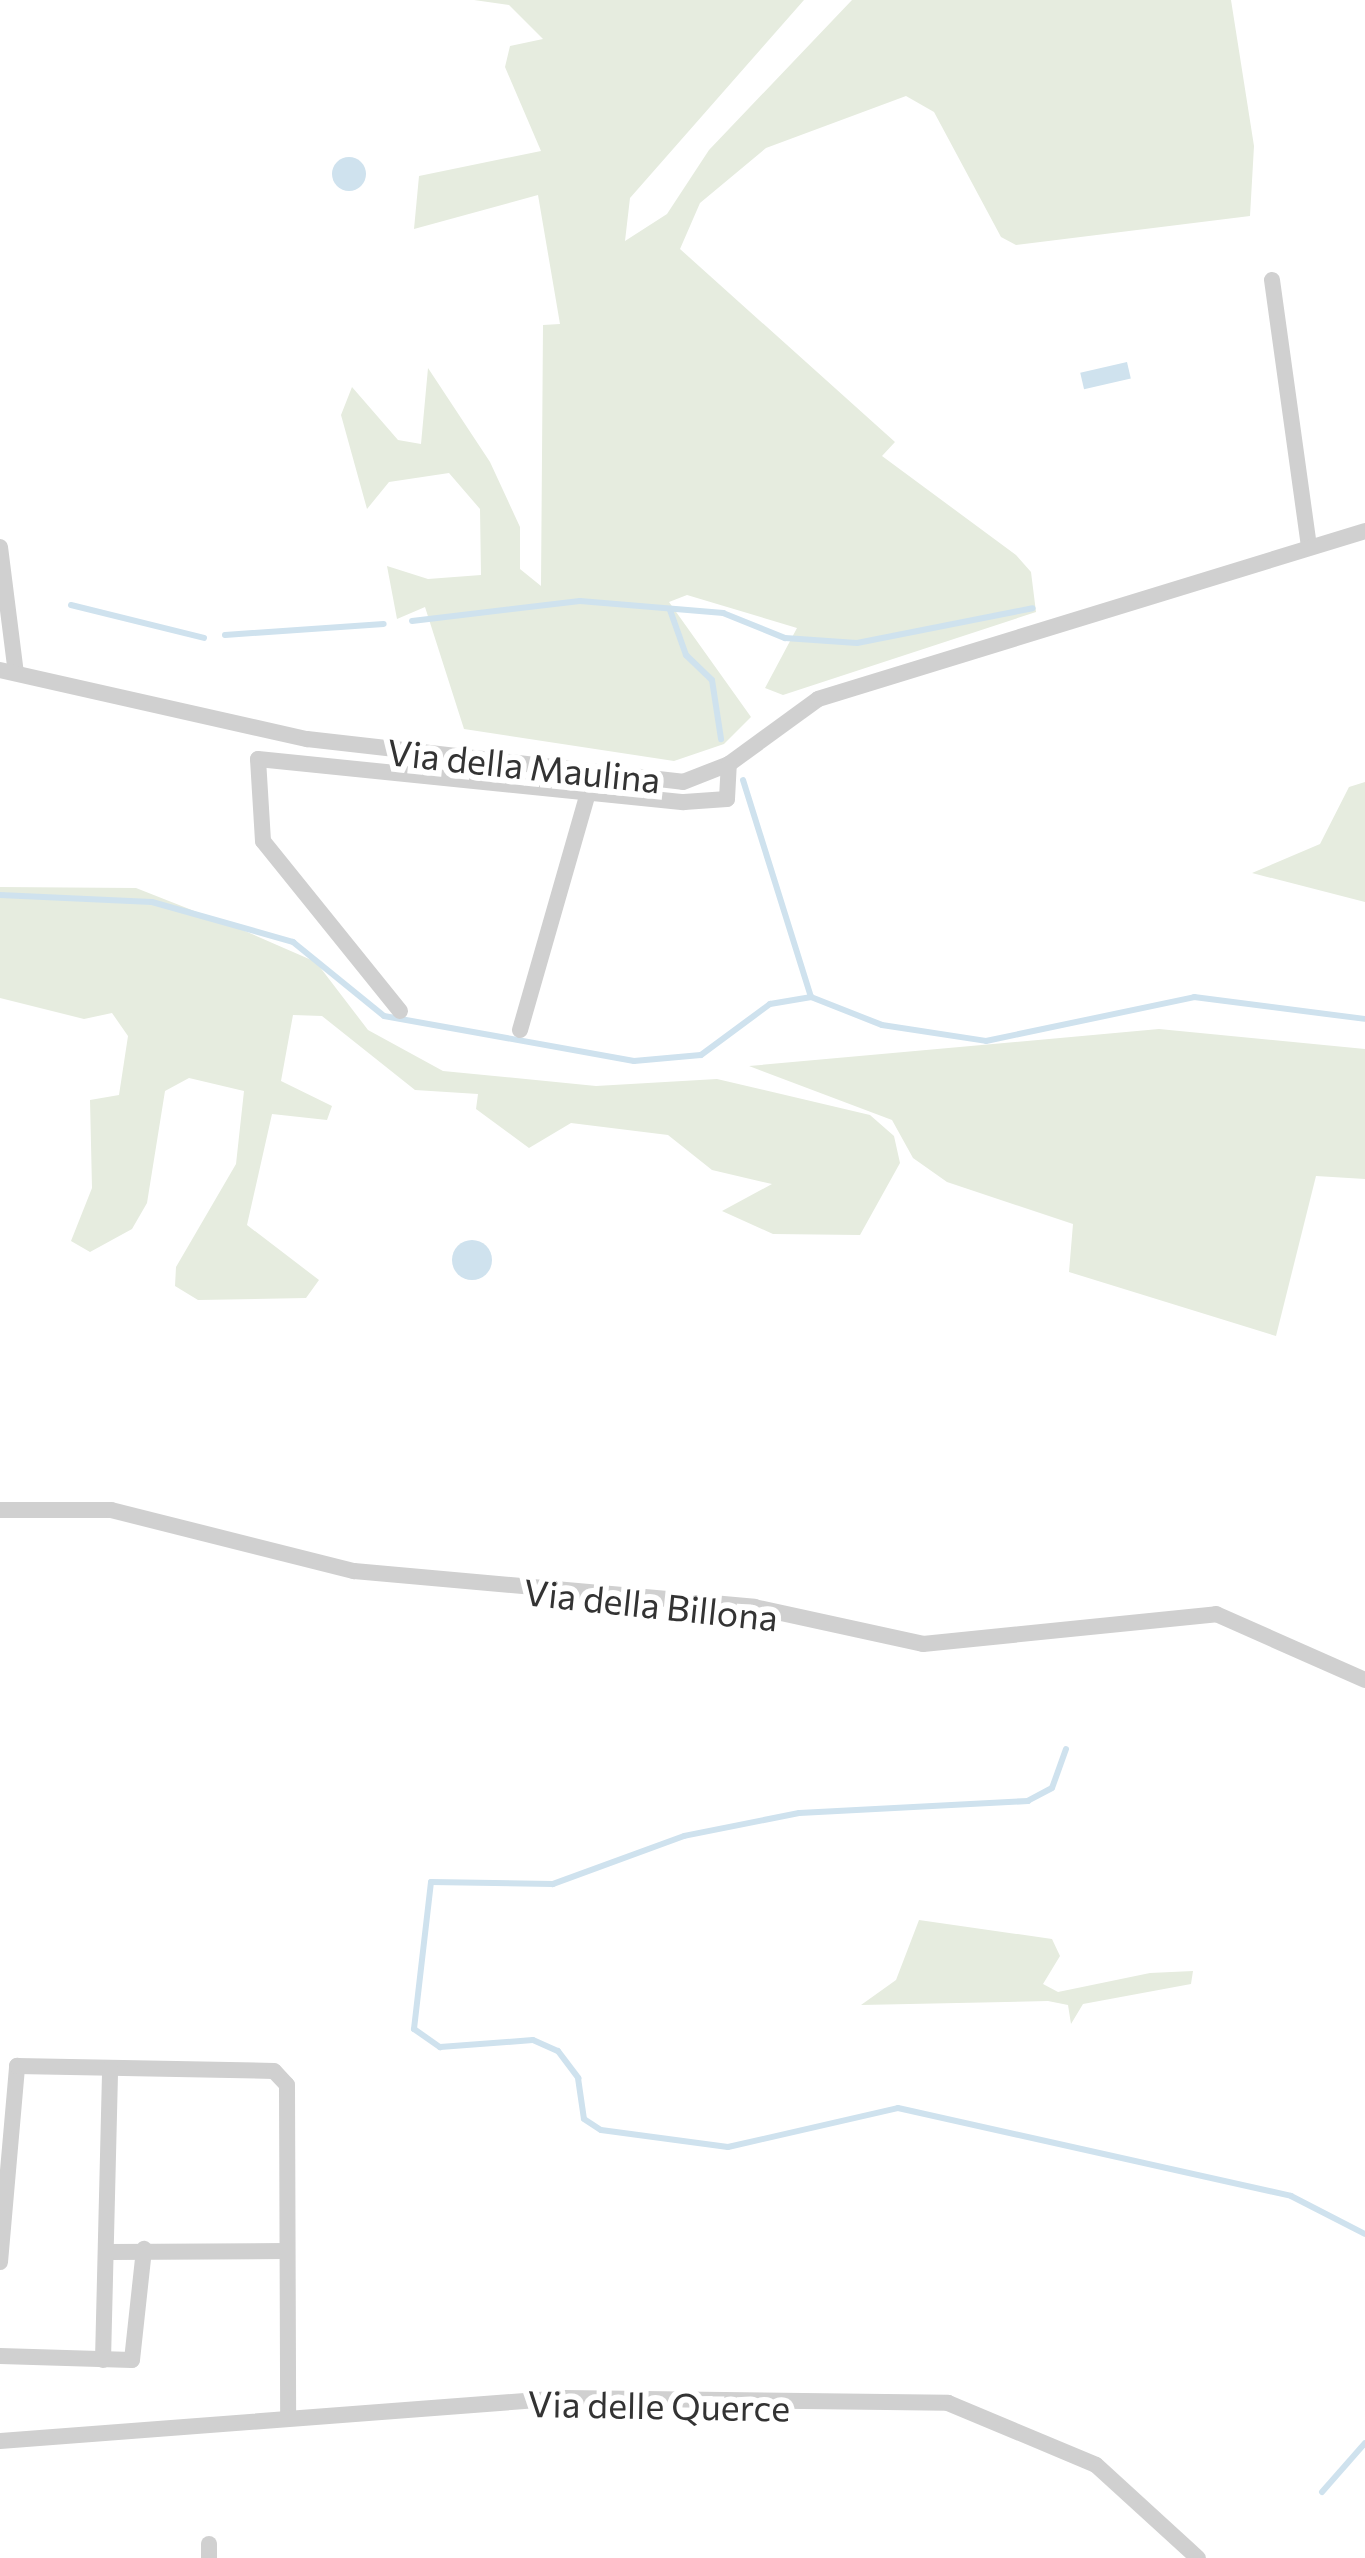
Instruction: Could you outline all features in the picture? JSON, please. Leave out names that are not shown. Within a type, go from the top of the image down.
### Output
[{"type":"street","points":[[1272,280],[1309,545]]},
{"type":"street","name":"Via della Maulina","points":[[8,671],[307,739],[683,782],[729,764],[818,699],[1365,531]]},
{"type":"street","points":[[0,547],[8,671]]},
{"type":"street","points":[[400,1011],[263,841],[257,759],[588,795],[727,799],[729,764]]},
{"type":"street","points":[[520,1030],[593,773]]},
{"type":"street","name":"Via della Billona","points":[[0,1510],[111,1510],[354,1571],[754,1607],[923,1644],[1216,1614],[1365,1680]]},
{"type":"street","points":[[0,2262],[17,2066],[274,2072],[287,2085],[288,2417]]},
{"type":"street","points":[[103,2360],[110,2068]]},
{"type":"street","points":[[0,2356],[132,2360],[144,2249]]},
{"type":"street","points":[[109,2252],[285,2251]]},
{"type":"street","name":"Via delle Querce","points":[[0,2441],[625,2396],[740,2408],[948,2403],[1096,2465],[1198,2558]]},
{"type":"shaded area","points":[[474,0],[804,0],[630,198],[625,241],[667,214],[709,150],[852,0],[1231,0],[1254,146],[1250,216],[1016,245],[1001,237],[934,112],[906,96],[766,148],[700,203],[680,249],[895,442],[882,456],[1016,555],[1031,572],[1036,612],[783,695],[765,688],[797,628],[687,595],[669,602],[751,717],[724,744],[674,761],[464,729],[425,607],[397,619],[387,566],[428,579],[481,575],[480,509],[449,473],[389,482],[367,509],[341,415],[352,387],[398,440],[421,444],[428,368],[490,462],[520,527],[520,569],[541,586],[543,325],[560,324],[538,195],[414,229],[419,176],[541,151],[505,67],[510,46],[543,39],[509,5]]},
{"type":"shaded area","points":[[1365,782],[1365,902],[1252,873],[1320,844],[1349,787]]},
{"type":"shaded area","points":[[0,887],[136,888],[245,931],[316,962],[368,1030],[443,1071],[596,1086],[717,1079],[870,1115],[894,1136],[900,1163],[860,1235],[773,1234],[722,1211],[772,1184],[712,1170],[668,1135],[571,1123],[529,1148],[476,1109],[478,1094],[415,1090],[322,1016],[293,1015],[281,1081],[332,1106],[327,1120],[272,1114],[247,1225],[319,1280],[306,1298],[198,1300],[175,1286],[176,1267],[236,1164],[244,1091],[189,1078],[165,1091],[147,1203],[132,1229],[90,1252],[71,1241],[92,1188],[90,1100],[119,1095],[128,1036],[112,1013],[84,1019],[0,998]]},
{"type":"shaded area","points":[[1159,1029],[1365,1049],[1365,1179],[1316,1176],[1276,1336],[1069,1272],[1073,1224],[947,1182],[913,1158],[892,1120],[749,1066]]},
{"type":"shaded area","points":[[919,1920],[1052,1939],[1060,1956],[1043,1984],[1058,1992],[1150,1973],[1193,1971],[1191,1984],[1083,2004],[1071,2024],[1068,2005],[1048,2001],[861,2005],[896,1980]]},
{"type":"water","points":[[349,157],[361,162],[366,174],[361,186],[349,191],[337,186],[332,174],[337,162]]},
{"type":"water","points":[[1127,362],[1131,379],[1084,389],[1080,373]]},
{"type":"water","points":[[472,1240],[486,1246],[492,1260],[486,1274],[472,1280],[458,1274],[452,1260],[458,1246]]},
{"type":"waterway","points":[[412,621],[580,601],[723,613],[785,638],[857,643],[1033,608]]},
{"type":"waterway","points":[[71,605],[204,638]]},
{"type":"waterway","points":[[670,610],[686,655],[712,680],[721,739]]},
{"type":"waterway","points":[[225,635],[384,624]]},
{"type":"waterway","points":[[743,780],[811,997]]},
{"type":"waterway","points":[[0,895],[152,902],[293,942],[384,1016],[634,1061],[701,1055],[770,1004],[811,997],[882,1025],[986,1041],[1194,997],[1365,1019]]},
{"type":"waterway","points":[[1066,1749],[1052,1788],[1028,1801],[799,1813],[684,1836],[553,1884],[431,1882],[414,2029],[440,2047],[533,2040],[558,2051],[578,2078],[584,2119],[601,2130],[728,2147],[898,2108],[1291,2196],[1365,2234]]},
{"type":"waterway","points":[[1322,2492],[1365,2443]]}]
